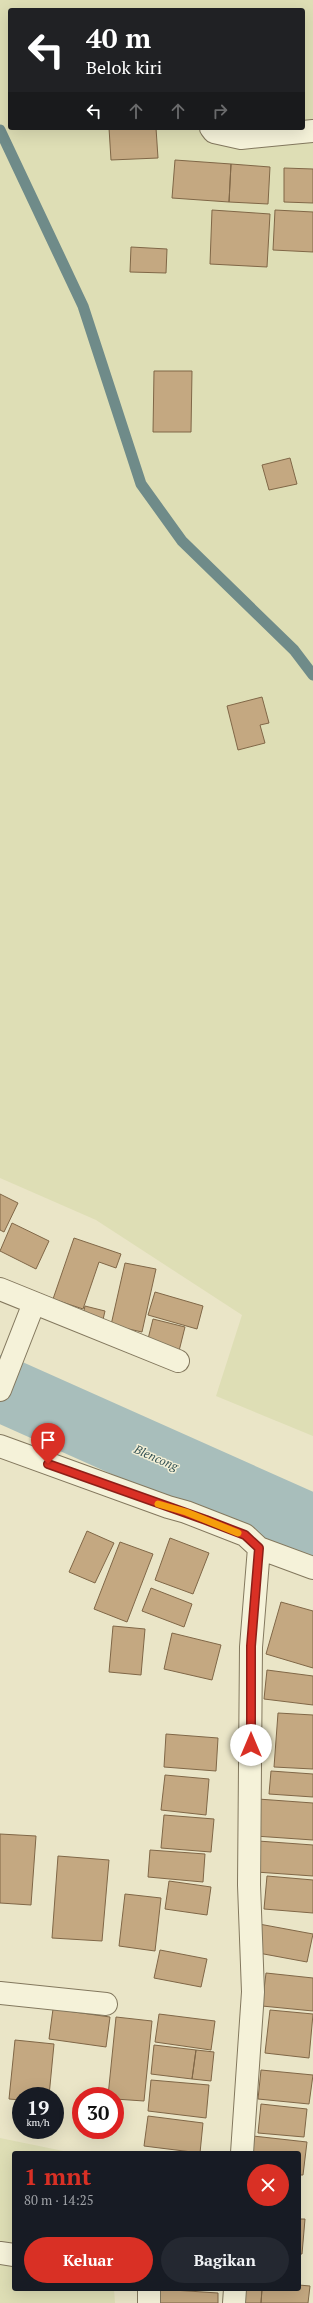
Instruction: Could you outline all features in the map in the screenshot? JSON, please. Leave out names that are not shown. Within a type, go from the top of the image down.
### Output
[{"type":"street","points":[[212,130],[214,132],[241,138],[313,131]]},
{"type":"street","points":[[0,1288],[178,1361]]},
{"type":"street","points":[[0,1390],[22,1330],[34,1303]]},
{"type":"street","points":[[0,1446],[199,1517],[245,1535],[259,1548],[313,1568]]},
{"type":"street","points":[[242,2151],[253,1992],[249,1884],[251,1646],[259,1548]]},
{"type":"street","points":[[0,1993],[106,2004]]},
{"type":"street","points":[[0,2253],[12,2255]]},
{"type":"street","points":[[149,2291],[149,2303]]},
{"type":"street","points":[[234,2303],[235,2291]]},
{"type":"green space","points":[[0,0],[313,0],[313,1436],[216,1396],[242,1315],[96,1220],[0,1178]]},
{"type":"green space","points":[[0,2138],[63,2151],[12,2151],[12,2291],[114,2291],[115,2303],[0,2303]]},
{"type":"building","points":[[109,130],[156,130],[158,158],[111,160]]},
{"type":"building","points":[[175,160],[231,164],[229,202],[172,198]]},
{"type":"building","points":[[231,164],[270,167],[268,204],[229,202]]},
{"type":"building","points":[[284,168],[313,169],[313,203],[284,202]]},
{"type":"building","points":[[212,210],[270,214],[267,267],[210,264]]},
{"type":"building","points":[[275,210],[313,212],[313,252],[273,250]]},
{"type":"building","points":[[131,247],[167,249],[166,273],[130,272]]},
{"type":"building","points":[[154,371],[192,371],[191,432],[153,432]]},
{"type":"building","points":[[290,458],[297,484],[269,490],[262,465]]},
{"type":"building","points":[[262,697],[269,723],[260,725],[265,743],[238,750],[227,706]]},
{"type":"building","points":[[0,1194],[18,1203],[4,1232],[0,1230]]},
{"type":"building","points":[[12,1223],[49,1241],[36,1269],[0,1251]]},
{"type":"building","points":[[74,1238],[121,1254],[116,1268],[99,1262],[83,1309],[53,1299]]},
{"type":"building","points":[[125,1263],[156,1269],[142,1332],[111,1325]]},
{"type":"building","points":[[155,1292],[203,1306],[197,1329],[148,1315]]},
{"type":"building","points":[[85,1306],[105,1311],[102,1324],[82,1319]]},
{"type":"building","points":[[153,1319],[185,1327],[178,1355],[146,1347]]},
{"type":"building","points":[[87,1531],[114,1543],[95,1583],[69,1572]]},
{"type":"building","points":[[170,1538],[209,1553],[193,1594],[155,1580]]},
{"type":"building","points":[[120,1542],[153,1554],[127,1622],[94,1609]]},
{"type":"building","points":[[151,1588],[192,1604],[184,1627],[142,1611]]},
{"type":"building","points":[[281,1602],[313,1611],[313,1668],[266,1654]]},
{"type":"building","points":[[113,1626],[145,1629],[141,1675],[109,1672]]},
{"type":"building","points":[[172,1633],[221,1645],[212,1680],[164,1669]]},
{"type":"building","points":[[267,1670],[313,1676],[313,1705],[264,1699]]},
{"type":"building","points":[[278,1713],[313,1715],[313,1769],[274,1767]]},
{"type":"building","points":[[166,1734],[218,1738],[216,1771],[164,1767]]},
{"type":"building","points":[[271,1771],[313,1774],[313,1797],[269,1794]]},
{"type":"building","points":[[165,1775],[209,1779],[206,1815],[161,1810]]},
{"type":"building","points":[[258,1799],[313,1803],[313,1840],[255,1836]]},
{"type":"building","points":[[164,1815],[214,1819],[211,1852],[161,1848]]},
{"type":"building","points":[[0,1834],[36,1836],[31,1905],[0,1903]]},
{"type":"building","points":[[258,1841],[313,1845],[313,1876],[256,1872]]},
{"type":"building","points":[[150,1850],[205,1854],[203,1882],[148,1877]]},
{"type":"building","points":[[58,1856],[109,1860],[102,1941],[52,1938]]},
{"type":"building","points":[[267,1876],[313,1880],[313,1913],[264,1909]]},
{"type":"building","points":[[169,1881],[211,1887],[207,1915],[165,1909]]},
{"type":"building","points":[[125,1894],[161,1898],[155,1951],[119,1946]]},
{"type":"building","points":[[259,1924],[313,1934],[307,1962],[253,1952]]},
{"type":"building","points":[[160,1950],[207,1959],[201,1987],[154,1978]]},
{"type":"building","points":[[266,1973],[313,1978],[313,2011],[262,2006]]},
{"type":"building","points":[[53,2009],[110,2017],[106,2047],[49,2039]]},
{"type":"building","points":[[270,2010],[313,2014],[309,2058],[265,2053]]},
{"type":"building","points":[[159,2014],[215,2021],[211,2050],[155,2042]]},
{"type":"building","points":[[116,2017],[152,2021],[144,2101],[124,2100],[124,2087],[109,2087]]},
{"type":"building","points":[[15,2040],[54,2044],[50,2087],[12,2087],[12,2099],[9,2099]]},
{"type":"building","points":[[154,2045],[196,2050],[192,2079],[151,2074]]},
{"type":"building","points":[[196,2050],[214,2052],[211,2081],[192,2079]]},
{"type":"building","points":[[261,2070],[313,2075],[309,2104],[258,2099]]},
{"type":"building","points":[[151,2080],[209,2085],[206,2118],[148,2111]]},
{"type":"building","points":[[261,2104],[307,2109],[304,2137],[258,2133]]},
{"type":"building","points":[[148,2116],[203,2123],[200,2151],[184,2151],[144,2146]]},
{"type":"building","points":[[253,2136],[307,2142],[303,2175],[301,2175],[301,2151],[251,2151]]},
{"type":"building","points":[[301,2219],[305,2219],[302,2254]]},
{"type":"building","points":[[301,2285],[310,2286],[308,2303],[261,2303],[262,2291],[301,2291]]},
{"type":"building","points":[[158,2291],[218,2293],[218,2303],[157,2303]]},
{"type":"building","points":[[242,2291],[262,2291],[261,2303],[240,2303]]},
{"type":"waterway","points":[[0,130],[83,306],[141,484],[182,541],[294,650],[313,675]]},
{"type":"waterway","name":"Blencong","points":[[0,1388],[313,1528]]},
{"type":"slow traffic","points":[[158,1504],[186,1512],[238,1533]]},
{"type":"route","points":[[48,1464],[186,1512],[218,1526],[245,1535],[259,1548],[251,1646],[251,1745]]}]
